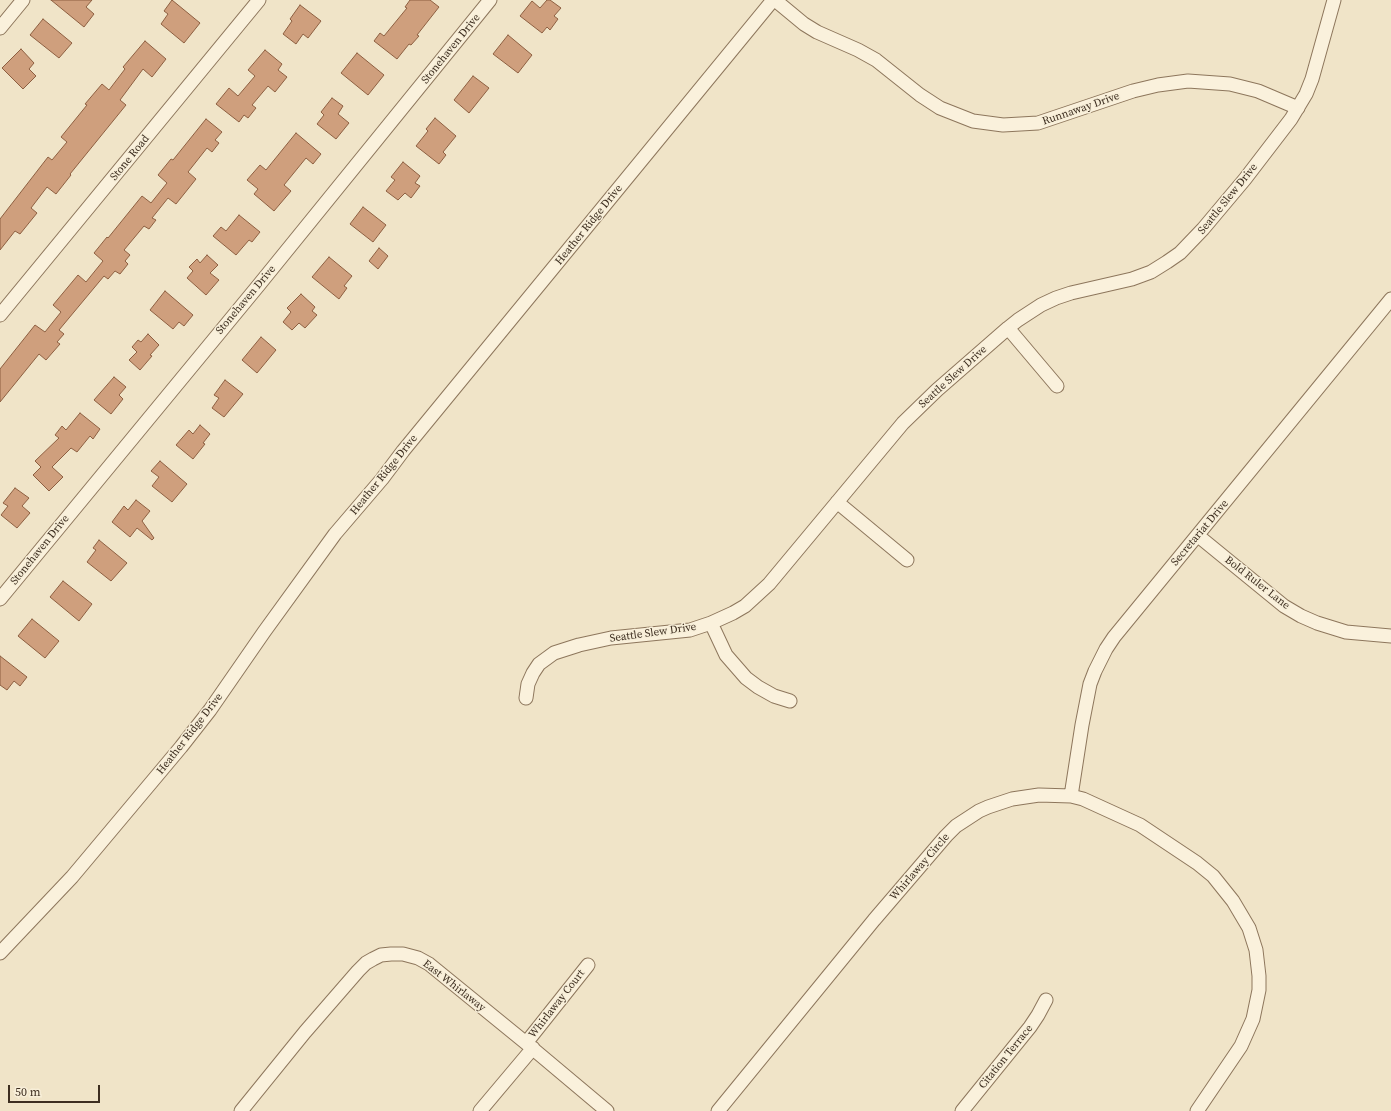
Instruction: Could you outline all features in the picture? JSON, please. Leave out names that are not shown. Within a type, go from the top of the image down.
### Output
[{"type":"street","points":[[0,28],[23,0]]},
{"type":"street","name":"Stone Road","points":[[0,315],[259,0]]},
{"type":"street","name":"Stonehaven Drive","points":[[0,599],[258,286],[490,0]]},
{"type":"street","name":"Runnaway Drive","points":[[774,0],[804,24],[817,32],[858,50],[876,60],[920,95],[940,108],[957,116],[973,121],[1003,125],[1038,123],[1133,91],[1163,84],[1188,81],[1230,84],[1258,91],[1298,108]]},
{"type":"street","name":"Heather Ridge Drive","points":[[0,953],[72,877],[181,748],[210,710],[268,626],[335,534],[382,479],[403,451],[774,0]]},
{"type":"street","name":"Seattle Slew Drive","points":[[526,698],[528,684],[533,673],[539,664],[554,653],[579,645],[611,638],[690,630],[711,623],[733,613],[754,598],[769,584],[903,423],[937,390],[1008,328],[1041,305],[1056,298],[1071,293],[1132,279],[1151,272],[1180,253],[1203,229],[1244,179],[1298,108],[1312,79],[1334,0]]},
{"type":"street","name":"Secretariat Drive","points":[[1071,796],[1090,684],[1100,660],[1114,637],[1391,299]]},
{"type":"street","points":[[1008,328],[1057,386]]},
{"type":"street","points":[[837,502],[907,560]]},
{"type":"street","name":"Bold Ruler Lane","points":[[1197,536],[1284,606],[1301,616],[1317,623],[1346,632],[1391,636]]},
{"type":"street","points":[[711,623],[726,656],[746,678],[758,688],[774,696],[790,701]]},
{"type":"street","name":"Whirlaway Circle","points":[[718,1111],[874,920],[956,826],[979,811],[1012,799],[1039,795],[1071,796],[1096,804],[1140,825],[1197,863],[1213,876],[1233,901],[1243,917],[1253,938],[1259,976],[1259,990],[1253,1019],[1240,1046],[1197,1111]]},
{"type":"street","name":"East Whirlaway","points":[[241,1111],[305,1032],[358,971],[366,963],[382,955],[391,954],[403,954],[418,958],[429,964],[530,1045],[607,1111]]},
{"type":"street","name":"Whirlaway Court","points":[[480,1111],[588,965]]},
{"type":"street","name":"Citation Terrace","points":[[962,1111],[1030,1027],[1046,1000]]},
{"type":"building","points":[[51,0],[92,0],[86,7],[94,14],[84,27]]},
{"type":"building","points":[[172,0],[200,23],[184,43],[161,24],[168,14],[164,11]]},
{"type":"building","points":[[410,0],[430,0],[439,7],[417,35],[419,36],[411,45],[409,44],[397,59],[374,41],[380,33],[384,36],[407,8],[405,7]]},
{"type":"building","points":[[547,0],[550,0],[561,8],[554,16],[558,19],[550,30],[547,27],[542,33],[520,16],[532,1],[540,8]]},
{"type":"building","points":[[300,5],[321,21],[308,38],[303,34],[296,44],[283,34],[292,21],[290,19]]},
{"type":"building","points":[[43,19],[72,43],[59,58],[30,35]]},
{"type":"building","points":[[508,35],[532,55],[518,73],[493,54]]},
{"type":"building","points":[[145,41],[166,59],[152,77],[143,69],[120,100],[126,105],[70,174],[71,175],[56,194],[47,187],[31,208],[37,213],[20,234],[15,231],[0,250],[0,219],[48,157],[52,160],[67,142],[61,137],[87,105],[85,104],[102,84],[109,90],[125,69],[123,67]]},
{"type":"building","points":[[21,49],[34,63],[29,69],[36,76],[23,89],[2,68]]},
{"type":"building","points":[[265,50],[282,64],[278,70],[287,77],[275,92],[268,86],[252,105],[256,108],[248,118],[244,115],[239,122],[216,104],[229,88],[238,96],[255,76],[248,70]]},
{"type":"building","points":[[357,53],[384,75],[368,95],[341,73]]},
{"type":"building","points":[[473,76],[489,88],[469,113],[454,100]]},
{"type":"building","points":[[332,98],[343,106],[338,114],[349,123],[336,139],[317,124],[324,115],[321,112]]},
{"type":"building","points":[[435,118],[456,136],[443,152],[446,155],[439,164],[416,146],[428,131],[426,129]]},
{"type":"building","points":[[206,119],[222,132],[215,140],[219,143],[212,152],[207,148],[188,172],[196,179],[176,204],[168,198],[152,218],[156,220],[149,229],[144,226],[124,250],[130,255],[125,261],[128,264],[120,274],[115,271],[108,279],[104,276],[59,330],[64,334],[57,342],[60,344],[46,360],[39,354],[0,402],[0,369],[35,325],[45,332],[61,312],[53,305],[78,275],[86,282],[103,261],[94,253],[142,196],[151,203],[167,183],[158,175],[171,159],[173,160]]},
{"type":"building","points":[[296,133],[321,154],[313,164],[306,158],[284,185],[291,191],[274,211],[254,194],[258,189],[247,180],[260,165],[266,170]]},
{"type":"building","points":[[403,162],[420,176],[415,183],[420,186],[411,198],[405,193],[398,200],[386,191],[395,180],[391,177]]},
{"type":"building","points":[[363,207],[386,225],[373,242],[350,224]]},
{"type":"building","points":[[239,215],[260,232],[252,242],[249,240],[236,255],[213,236],[221,227],[226,231]]},
{"type":"building","points":[[379,248],[388,256],[378,269],[369,261]]},
{"type":"building","points":[[207,255],[218,265],[210,273],[219,280],[206,295],[187,278],[193,271],[189,267],[197,259],[200,263]]},
{"type":"building","points":[[329,257],[352,276],[344,286],[347,288],[339,299],[312,277]]},
{"type":"building","points":[[165,291],[193,315],[184,326],[179,322],[173,329],[150,310]]},
{"type":"building","points":[[301,294],[315,307],[312,311],[317,315],[305,328],[299,323],[292,330],[283,322],[291,312],[287,308]]},
{"type":"building","points":[[148,334],[159,345],[140,370],[129,360],[137,352],[132,347],[138,340],[141,342]]},
{"type":"building","points":[[261,337],[276,350],[257,373],[242,360]]},
{"type":"building","points":[[114,377],[126,387],[119,395],[123,399],[111,414],[94,400]]},
{"type":"building","points":[[225,380],[243,394],[224,417],[212,408],[219,398],[214,395]]},
{"type":"building","points":[[80,413],[100,429],[93,439],[90,436],[77,452],[71,448],[52,467],[63,477],[49,491],[33,475],[41,467],[35,461],[59,438],[55,435],[62,426],[66,430]]},
{"type":"building","points":[[200,425],[210,434],[203,443],[205,444],[193,459],[176,445],[189,430],[193,434]]},
{"type":"building","points":[[160,461],[187,484],[172,502],[152,486],[159,477],[151,471]]},
{"type":"building","points":[[15,488],[29,498],[22,506],[30,513],[17,528],[1,515],[8,506],[3,503]]},
{"type":"building","points":[[136,500],[150,511],[142,521],[154,538],[152,540],[137,528],[130,537],[112,522],[124,506],[128,510]]},
{"type":"building","points":[[99,540],[127,563],[111,581],[87,562],[96,550],[93,548]]},
{"type":"building","points":[[63,581],[92,604],[79,621],[50,597]]},
{"type":"building","points":[[32,619],[59,641],[45,658],[18,636]]},
{"type":"building","points":[[0,656],[27,677],[20,686],[14,681],[7,690],[0,685]]}]
